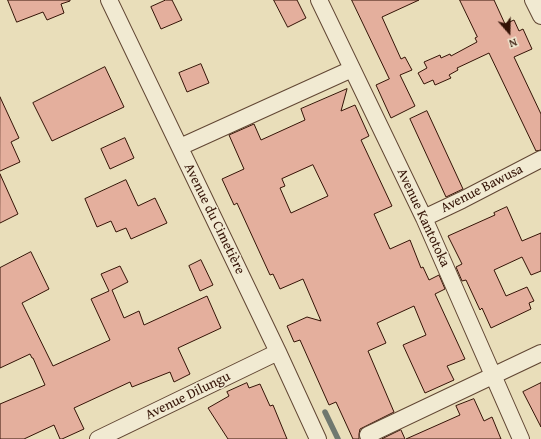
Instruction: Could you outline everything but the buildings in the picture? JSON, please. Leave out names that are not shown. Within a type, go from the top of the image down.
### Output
[{"type":"street","name":"Avenue du Cimetière","points":[[109,0],[278,352],[318,439]]},
{"type":"street","name":"Avenue Kantotoka","points":[[319,0],[424,218],[521,439]]},
{"type":"street","points":[[533,0],[541,16]]},
{"type":"street","points":[[180,147],[352,69]]},
{"type":"street","name":"Avenue Bawusa","points":[[424,218],[541,159]]},
{"type":"street","name":"Avenue Dilungu","points":[[98,439],[278,352]]},
{"type":"street","points":[[368,435],[541,353]]},
{"type":"waterway","points":[[325,412],[338,439]]}]
